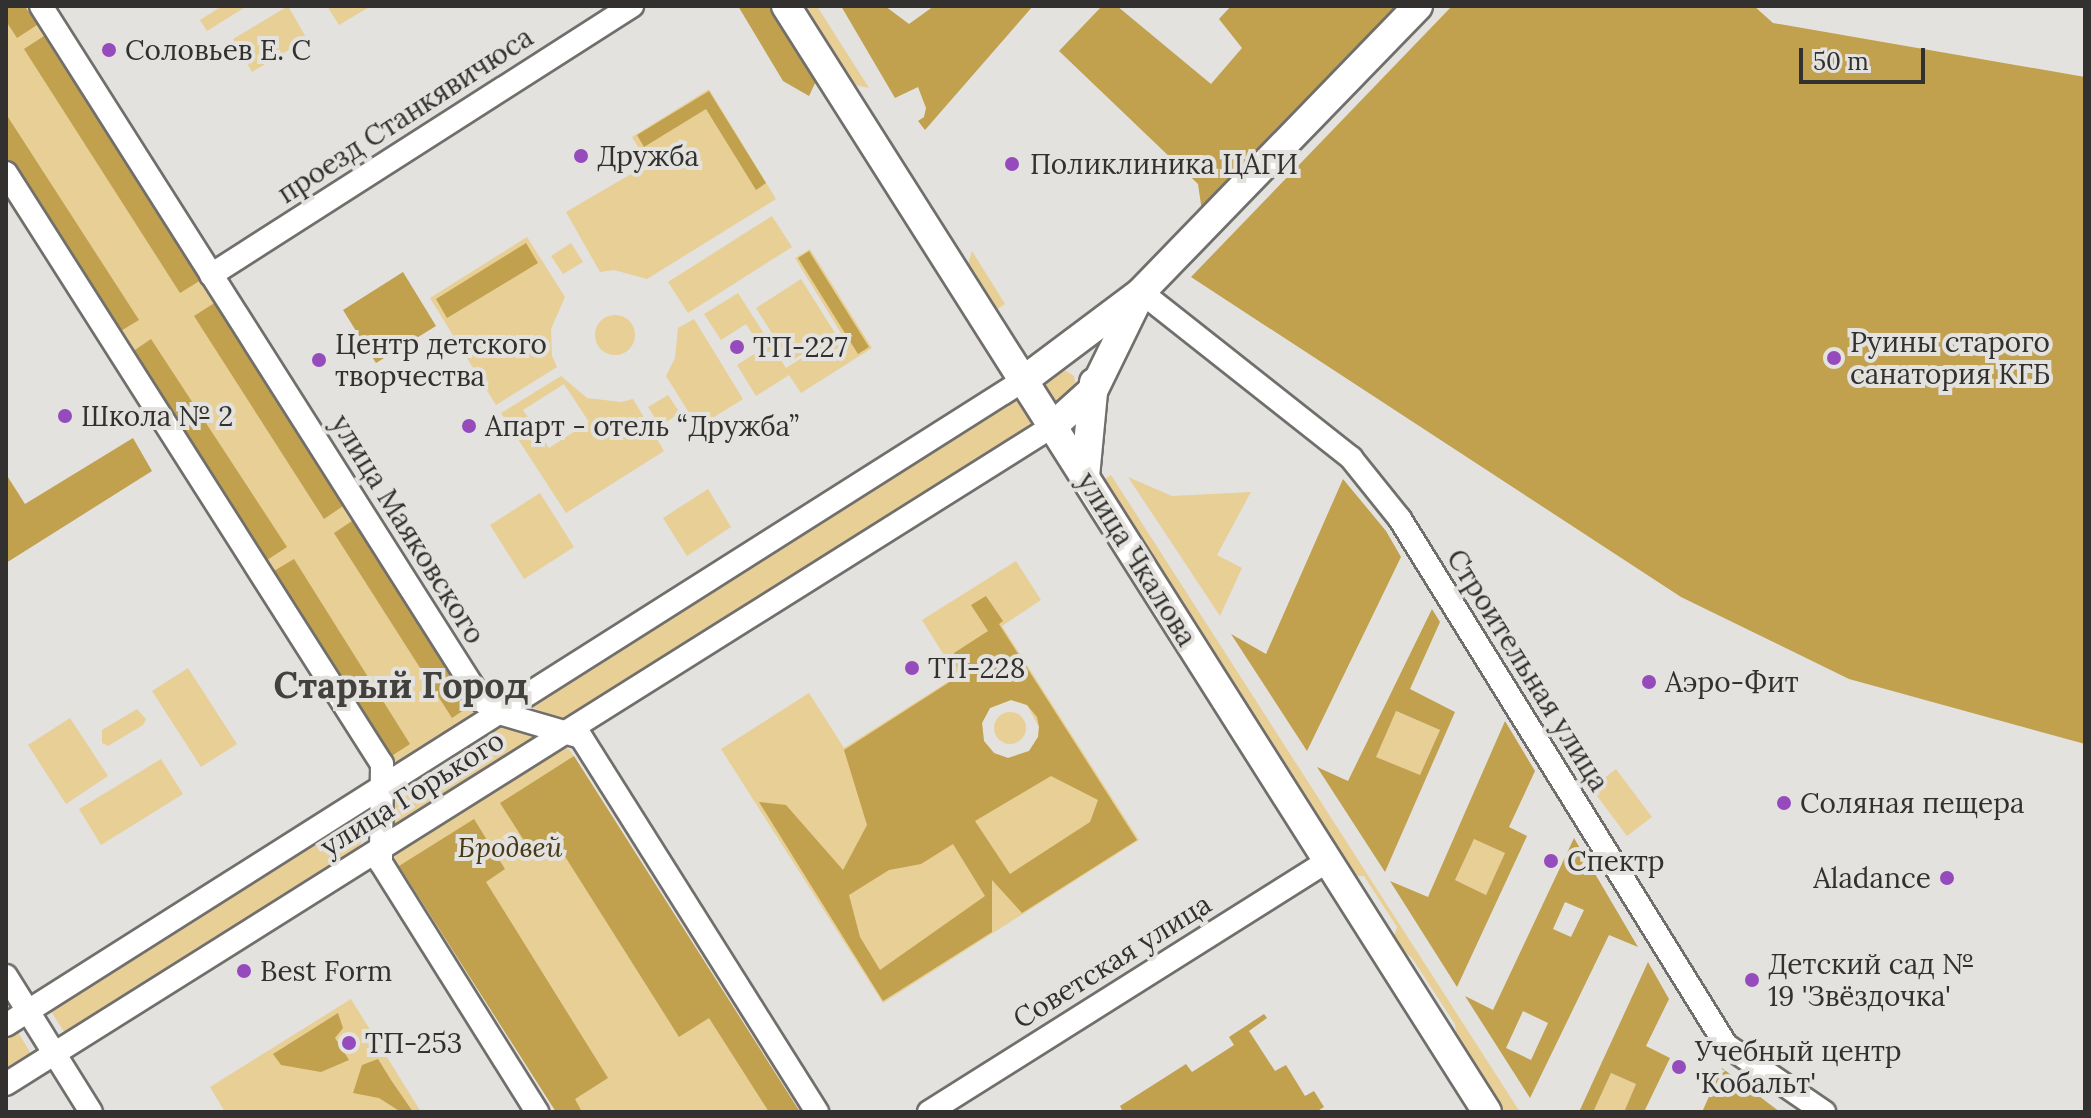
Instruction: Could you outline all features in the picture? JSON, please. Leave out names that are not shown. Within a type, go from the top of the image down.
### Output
[{"type":"main road","name":"улица Чкалова","points":[[786,6],[1487,1112]]},
{"type":"main road","points":[[1024,380],[1141,292],[1418,6]]},
{"type":"main road","points":[[1053,426],[1094,389],[1141,292]]},
{"type":"main road","points":[[1062,353],[1085,360],[1092,371],[1094,389],[1085,477]]},
{"type":"street","name":"улица Маяковского","points":[[41,6],[482,701],[499,713],[581,737],[817,1112]]},
{"type":"street","name":"проезд Станкявичюса","points":[[211,275],[632,6]]},
{"type":"street","points":[[6,173],[382,764],[381,863],[537,1112]]},
{"type":"street","name":"Строительная улица","points":[[1141,292],[1351,458],[1400,519],[1726,1045],[1824,1112]]},
{"type":"street","name":"улица Горького","points":[[6,1025],[1024,380]]},
{"type":"street","name":"улица Горького","points":[[6,1084],[1053,426]]},
{"type":"street","name":"Советская улица","points":[[929,1112],[1328,861]]},
{"type":"street","points":[[6,976],[91,1112]]},
{"type":"green space","name":"Бродвей","points":[[6,6],[25,6],[473,704],[569,749],[800,1112],[556,1112],[395,860],[390,757],[6,157]]},
{"type":"green space","points":[[222,6],[247,6],[207,31],[200,20]]},
{"type":"green space","points":[[288,6],[307,39],[252,72],[233,39]]},
{"type":"green space","points":[[327,6],[371,6],[339,25]]},
{"type":"green space","points":[[801,6],[817,6],[869,88],[851,84]]},
{"type":"green space","points":[[709,89],[776,199],[647,279],[614,270],[600,272],[566,212],[648,164],[632,137]]},
{"type":"green space","points":[[772,216],[792,247],[688,313],[668,282]]},
{"type":"green space","points":[[527,237],[565,297],[551,329],[552,356],[557,367],[496,405],[430,298]]},
{"type":"green space","points":[[571,243],[583,262],[563,274],[551,256]]},
{"type":"green space","points":[[810,249],[872,348],[801,393],[789,375],[756,396],[737,365],[762,349],[746,324],[721,340],[704,314],[738,293],[786,368],[841,333],[795,258]]},
{"type":"green space","points":[[972,251],[1005,304],[994,311],[967,267]]},
{"type":"green space","points":[[801,279],[835,333],[790,362],[756,308]]},
{"type":"green space","points":[[615,315],[629,321],[635,335],[629,349],[615,355],[601,349],[595,335],[601,321]]},
{"type":"green space","points":[[694,319],[743,399],[698,427],[666,376],[675,358],[678,328]]},
{"type":"green space","points":[[1058,366],[1074,376],[1076,387],[1060,405],[1053,405],[1039,379]]},
{"type":"green space","points":[[561,376],[587,398],[621,402],[633,399],[664,451],[566,513],[501,413]],"holes":[[[564,384],[589,422],[549,448],[523,410]]]},
{"type":"green space","points":[[668,395],[680,413],[660,426],[648,407]]},
{"type":"green space","points":[[1014,395],[1033,426],[566,721],[526,705]]},
{"type":"green space","points":[[1111,475],[1520,1112],[1501,1112],[1458,1045],[1455,1024],[1412,958],[1392,941],[1397,927],[1364,876],[1351,876],[1100,482]]},
{"type":"green space","points":[[1128,477],[1172,496],[1251,492],[1217,555],[1242,568],[1220,616]]},
{"type":"green space","points":[[708,489],[731,527],[687,556],[663,518]]},
{"type":"green space","points":[[540,493],[574,547],[524,579],[490,525]]},
{"type":"green space","points":[[1016,561],[1041,600],[1002,626],[1139,840],[883,1003],[721,749],[809,693],[844,748],[957,676],[922,620]],"holes":[[[1011,700],[1027,705],[1039,727],[1038,737],[1029,751],[1008,758],[994,753],[984,741],[982,723],[990,708]]]},
{"type":"green space","points":[[188,668],[237,744],[201,767],[152,691]]},
{"type":"green space","points":[[137,709],[146,719],[143,725],[108,746],[102,743],[102,730]]},
{"type":"green space","points":[[1395,711],[1440,730],[1420,776],[1376,757]]},
{"type":"green space","points":[[1010,712],[1021,717],[1026,728],[1021,739],[1010,744],[999,739],[994,728],[999,717]]},
{"type":"green space","points":[[70,718],[108,776],[66,804],[28,745]]},
{"type":"green space","points":[[161,759],[183,794],[101,845],[79,809]]},
{"type":"green space","points":[[1616,769],[1652,817],[1627,836],[1591,788]]},
{"type":"green space","points":[[357,814],[365,818],[364,837],[354,856],[66,1035],[49,1008]]},
{"type":"green space","points":[[1474,839],[1506,853],[1486,895],[1455,880]]},
{"type":"green space","points":[[351,999],[421,1112],[225,1112],[210,1087]]},
{"type":"green space","points":[[16,1029],[33,1057],[6,1074],[6,1035]]},
{"type":"green space","points":[[1611,1073],[1636,1084],[1624,1112],[1593,1111]]},
{"type":"shaded area","points":[[6,6],[25,6],[37,25],[17,38],[6,21]]},
{"type":"shaded area","points":[[738,6],[771,6],[817,79],[809,96],[783,81]]},
{"type":"shaded area","points":[[841,6],[885,6],[909,24],[934,6],[1033,6],[925,130],[918,121],[924,117],[926,108],[918,87],[895,98]]},
{"type":"shaded area","points":[[1102,6],[1117,6],[1211,84],[1242,48],[1219,19],[1231,6],[1403,6],[1203,218],[1198,184],[1059,51]]},
{"type":"shaded area","points":[[1452,6],[1754,6],[1773,23],[2085,77],[2085,744],[1849,679],[1681,597],[1191,277]]},
{"type":"shaded area","points":[[44,36],[201,280],[180,293],[24,49]]},
{"type":"shaded area","points":[[709,91],[766,183],[756,190],[706,109],[644,147],[637,135]]},
{"type":"shaded area","points":[[6,114],[139,320],[119,332],[6,157]]},
{"type":"shaded area","points":[[526,243],[538,263],[447,318],[436,299]]},
{"type":"shaded area","points":[[809,251],[869,347],[858,354],[798,258]]},
{"type":"shaded area","points":[[403,272],[436,326],[376,363],[343,310]]},
{"type":"shaded area","points":[[216,302],[346,504],[324,519],[194,316]]},
{"type":"shaded area","points":[[151,339],[287,547],[267,560],[132,352]]},
{"type":"shaded area","points":[[133,438],[152,471],[6,563],[6,474],[25,504]]},
{"type":"shaded area","points":[[1343,479],[1386,531],[1401,557],[1307,751],[1231,634],[1266,654]]},
{"type":"shaded area","points":[[355,519],[473,704],[452,718],[334,533]]},
{"type":"shaded area","points":[[294,559],[410,744],[390,757],[274,571]]},
{"type":"shaded area","points":[[986,596],[1003,621],[999,624],[1137,840],[1022,913],[992,880],[992,932],[883,1001],[759,802],[786,805],[843,870],[867,825],[844,750],[959,676],[954,653],[988,631],[971,605]],"holes":[[[1011,700],[1027,705],[1037,717],[1039,727],[1038,737],[1029,751],[1008,758],[994,753],[984,741],[982,723],[990,708]],[[1051,776],[1098,800],[1090,822],[1010,874],[975,821]],[[953,844],[985,896],[880,970],[860,937],[849,895],[889,870],[921,864]]]},
{"type":"shaded area","points":[[1432,609],[1440,622],[1410,689],[1455,712],[1385,872],[1317,767],[1348,781]],"holes":[[[1396,711],[1440,730],[1420,775],[1376,757]]]},
{"type":"shaded area","points":[[1505,721],[1535,771],[1509,827],[1527,836],[1457,987],[1390,881],[1428,897]],"holes":[[[1474,839],[1505,853],[1486,895],[1455,880]]]},
{"type":"shaded area","points":[[574,756],[800,1112],[769,1112],[709,1018],[679,1037],[554,839],[532,853],[500,803]]},
{"type":"shaded area","points":[[474,819],[505,869],[486,882],[608,1078],[575,1099],[582,1112],[556,1112],[399,866]]},
{"type":"shaded area","points":[[1574,838],[1638,947],[1609,935],[1530,1098],[1465,996],[1493,1010]],"holes":[[[1565,902],[1584,910],[1571,937],[1553,929]],[[1523,1011],[1548,1023],[1531,1060],[1506,1048]]]},
{"type":"shaded area","points":[[1648,962],[1669,999],[1646,1046],[1670,1058],[1644,1112],[1624,1112],[1636,1084],[1611,1073],[1594,1110],[1596,1112],[1579,1112]]},
{"type":"shaded area","points":[[338,1013],[343,1028],[335,1038],[349,1060],[321,1072],[281,1065],[273,1054]]},
{"type":"shaded area","points":[[1264,1014],[1267,1018],[1249,1031],[1275,1071],[1286,1065],[1305,1096],[1314,1091],[1324,1107],[1316,1112],[1123,1112],[1120,1106],[1186,1064],[1192,1072],[1234,1045],[1229,1037]]},
{"type":"shaded area","points":[[378,1059],[413,1112],[401,1112],[379,1098],[353,1093],[362,1065]]},
{"type":"shaded area","points":[[1722,1068],[1780,1112],[1702,1112]]},
{"type":"place","name":"Соловьев Е. С","points":[[109,50]]},
{"type":"place","name":"Дружба","points":[[581,156]]},
{"type":"place","name":"Поликлиника ЦАГИ","points":[[1012,164]]},
{"type":"place","name":"ТП-227","points":[[737,347]]},
{"type":"place","name":"Руины старого санатория КГБ","points":[[1834,358]]},
{"type":"place","name":"Центр детского творчества","points":[[319,360]]},
{"type":"place","name":"Школа № 2","points":[[65,416]]},
{"type":"place","name":"Апарт - отель “Дружба”","points":[[469,426]]},
{"type":"place","name":"ТП-228","points":[[912,668]]},
{"type":"place","name":"Аэро-Фит","points":[[1649,682]]},
{"type":"place","name":"Соляная пещера","points":[[1784,803]]},
{"type":"place","name":"Спектр","points":[[1551,861]]},
{"type":"place","name":"Aladance","points":[[1947,878]]},
{"type":"place","name":"Best Form","points":[[244,971]]},
{"type":"place","name":"Детский сад № 19 'Звёздочка'","points":[[1752,980]]},
{"type":"place","name":"ТП-253","points":[[349,1043]]},
{"type":"place","name":"Учебный центр 'Кобальт'","points":[[1679,1067]]},
{"type":"district","name":"Старый Город","points":[[401,686]]}]
